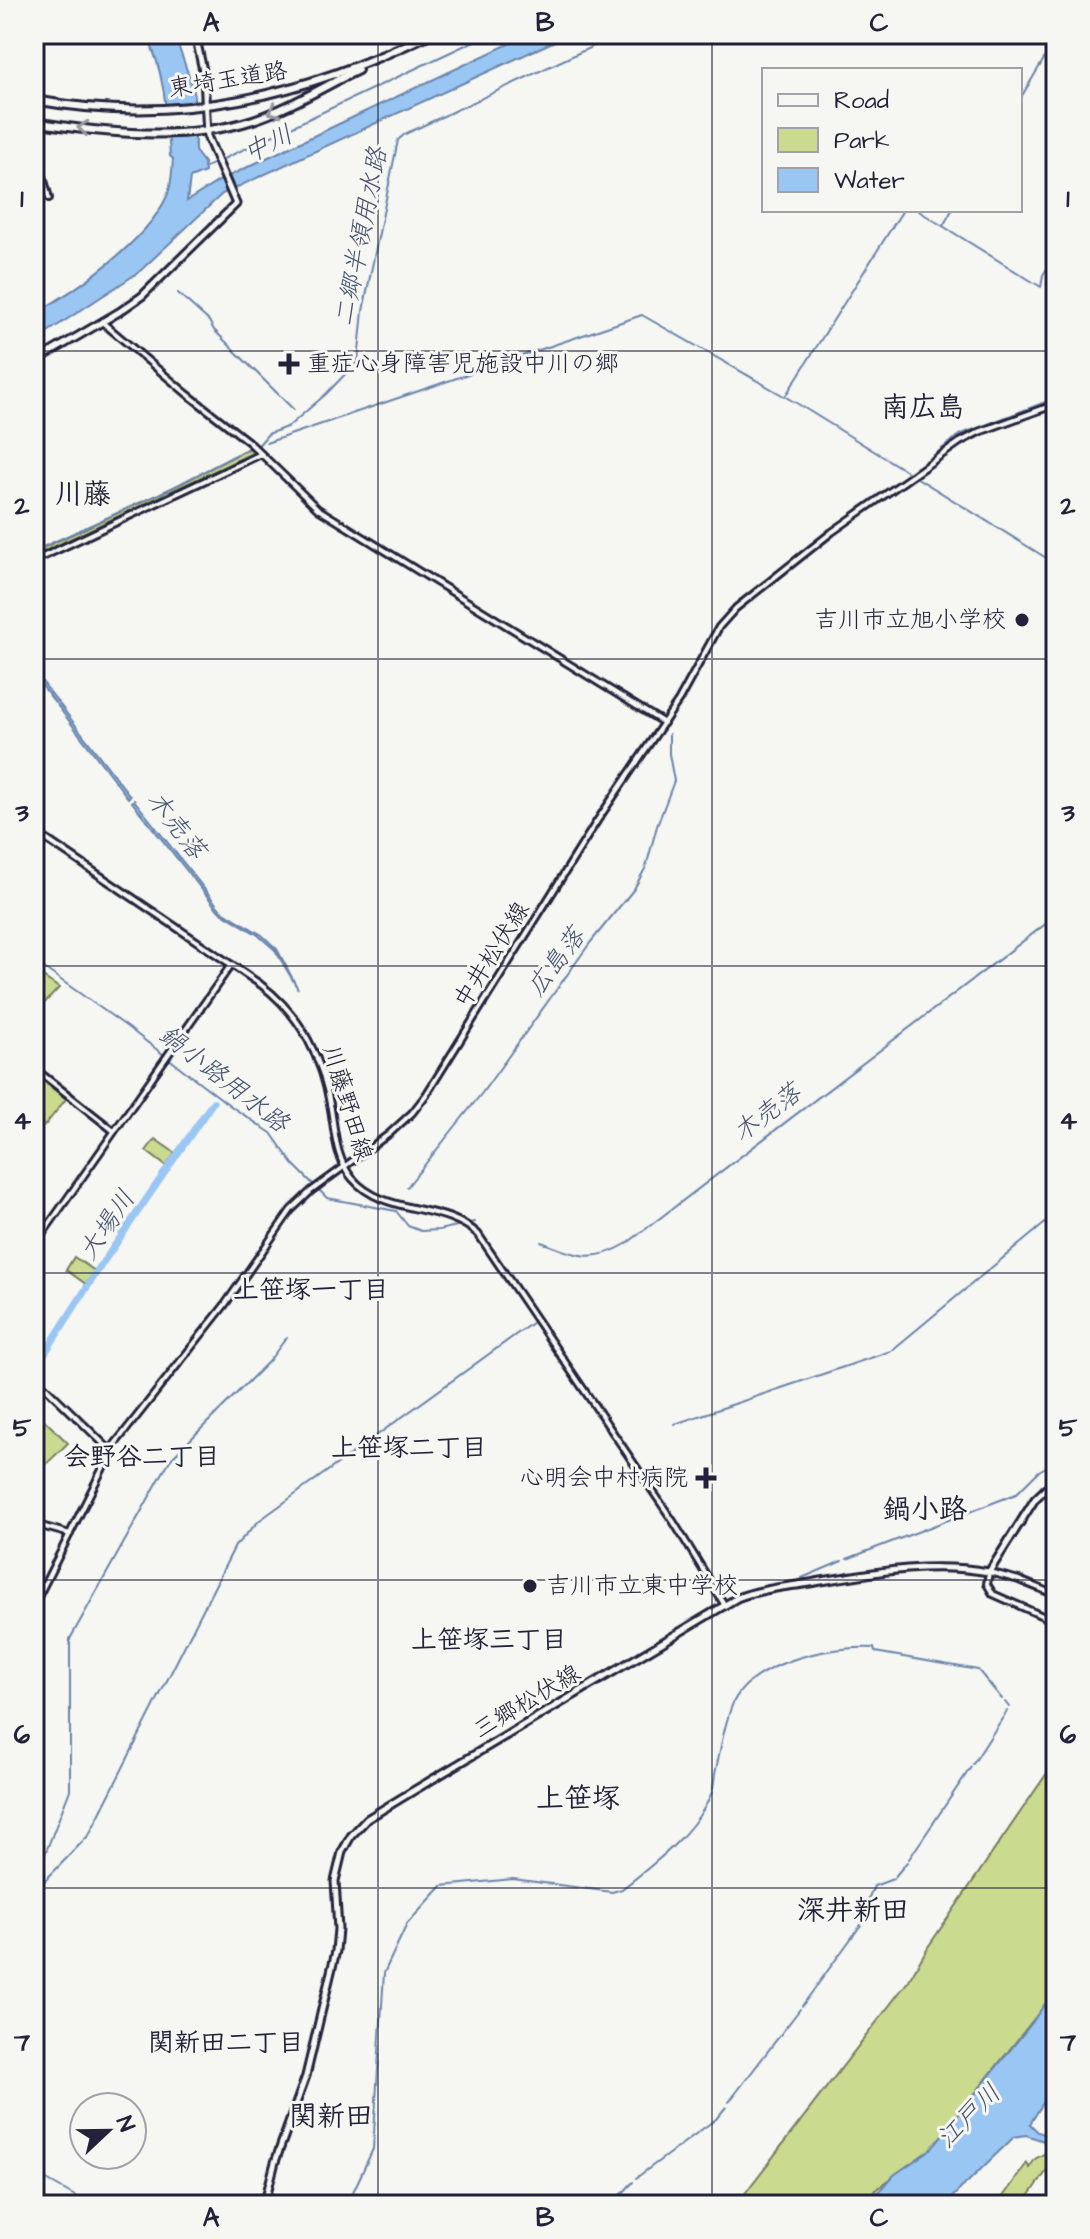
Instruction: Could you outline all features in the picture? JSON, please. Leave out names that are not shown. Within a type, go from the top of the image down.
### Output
[{"type":"highway","name":"東埼玉道路","points":[[34,100],[131,109],[244,101],[309,85],[430,34]]},
{"type":"highway","name":"東埼玉道路","points":[[34,122],[131,133],[204,129],[249,122],[269,115],[419,39]]},
{"type":"main road","points":[[34,362],[150,289],[234,208],[235,197],[204,129],[202,62],[195,34]]},
{"type":"main road","points":[[34,146],[49,198]]},
{"type":"main road","points":[[102,322],[252,445],[318,509],[664,723]]},
{"type":"main road","name":"中井松伏線","points":[[34,1605],[126,1427],[224,1306],[291,1210],[311,1191],[403,1122],[426,1095],[597,821],[686,689],[719,627],[742,603],[832,532],[895,491],[960,442],[1056,404]]},
{"type":"main road","points":[[34,561],[260,452]]},
{"type":"main road","name":"川藤野田線","points":[[34,831],[271,993],[310,1042],[320,1064],[338,1153],[344,1167],[357,1184],[370,1194],[454,1218],[478,1234],[668,1514],[724,1604]]},
{"type":"main road","points":[[34,1246],[231,965]]},
{"type":"main road","points":[[34,1068],[114,1131]]},
{"type":"main road","points":[[34,1377],[111,1451]]},
{"type":"main road","points":[[1056,1479],[1035,1499],[989,1572],[987,1584],[993,1594],[1056,1622]]},
{"type":"main road","points":[[34,1524],[70,1534]]},
{"type":"main road","name":"三郷松伏線","points":[[264,2205],[275,2162],[302,2091],[337,1943],[336,1873],[342,1852],[351,1836],[377,1813],[724,1604],[751,1593],[913,1567],[950,1567],[989,1572]]},
{"type":"main road","points":[[989,1572],[1056,1595]]},
{"type":"green space","points":[[252,447],[254,450],[250,454],[34,556],[34,552]]},
{"type":"green space","points":[[40,975],[59,988],[34,1014],[34,984]]},
{"type":"green space","points":[[34,1074],[66,1099],[34,1134]]},
{"type":"green space","points":[[155,1139],[175,1153],[166,1166],[146,1151]]},
{"type":"green space","points":[[74,1257],[95,1271],[86,1284],[66,1270]]},
{"type":"green space","points":[[34,1410],[68,1443],[34,1476]]},
{"type":"green space","points":[[1056,1760],[1056,1991],[931,2149],[855,2205],[753,2205],[743,2196],[909,1980],[928,1947]]},
{"type":"green space","points":[[1044,2154],[1056,2161],[1056,2169],[1048,2169],[1023,2205],[997,2205],[1027,2163],[1029,2168],[1035,2159]]},
{"type":"water","points":[[146,34],[174,34],[194,90],[195,151],[204,163],[205,172],[190,178],[187,201],[219,181],[530,34],[570,34],[222,194],[139,272],[34,341],[34,314],[90,278],[127,247],[157,213],[169,192],[173,159],[170,156],[164,94]]},
{"type":"water","points":[[34,671],[130,796],[128,798],[34,675]]},
{"type":"water","points":[[134,800],[221,910],[262,935],[277,949],[298,989],[275,950],[258,935],[219,911],[132,802]]},
{"type":"water","name":"江戸川","points":[[1056,1988],[1056,2082],[1030,2124],[1038,2132],[1056,2138],[1056,2145],[1026,2135],[1014,2137],[944,2205],[858,2205],[931,2149]]},
{"type":"pier","points":[[198,102],[198,135],[164,135],[162,106]]},
{"type":"waterway","name":"中川","points":[[204,168],[489,34]]},
{"type":"waterway","name":"二郷半領用水路","points":[[256,448],[268,434],[289,426],[358,361],[363,311],[398,140],[619,34]]},
{"type":"waterway","points":[[1022,96],[1056,39]]},
{"type":"waterway","points":[[786,395],[902,212]]},
{"type":"waterway","points":[[920,212],[1041,287],[1043,275],[1056,254]]},
{"type":"waterway","points":[[943,226],[951,212]]},
{"type":"waterway","points":[[178,293],[294,410]]},
{"type":"waterway","points":[[266,443],[642,315],[798,404],[1056,564]]},
{"type":"waterway","points":[[918,468],[959,435],[1056,398]]},
{"type":"waterway","points":[[34,551],[172,488],[251,447]]},
{"type":"waterway","points":[[854,512],[890,489]]},
{"type":"waterway","name":"広島落","points":[[407,1187],[482,1093],[590,943],[634,889],[646,867],[674,781],[669,734]]},
{"type":"waterway","name":"木売落","points":[[541,1242],[564,1251],[593,1256],[626,1244],[1056,916]]},
{"type":"waterway","name":"鍋小路用水路","points":[[34,961],[271,1133],[293,1164],[327,1198],[396,1211],[408,1226],[421,1231],[475,1222]]},
{"type":"waterway","name":"大場川","points":[[34,1370],[213,1102]]},
{"type":"waterway","points":[[675,1424],[891,1351],[1056,1214]]},
{"type":"waterway","points":[[34,1892],[89,1835],[235,1546],[260,1520],[536,1320]]},
{"type":"waterway","name":"鍋小路用水路","points":[[34,1882],[70,1790],[70,1639],[170,1460],[269,1361],[287,1337]]},
{"type":"waterway","points":[[847,1559],[1016,1494],[1039,1471],[1056,1461]]},
{"type":"waterway","points":[[802,1578],[842,1561]]},
{"type":"waterway","points":[[347,2205],[373,2149],[384,1973],[407,1924],[442,1886],[513,1879],[612,1892],[622,1889],[673,1846],[705,1806],[713,1790],[728,1716],[740,1692],[754,1679],[792,1660],[836,1650],[874,1648],[875,1652],[978,1670],[1002,1699]]},
{"type":"waterway","points":[[1005,1702],[1009,1707]]},
{"type":"waterway","points":[[973,1764],[1007,1711]]},
{"type":"waterway","points":[[909,1859],[971,1767]]},
{"type":"waterway","points":[[802,2006],[866,1918],[867,1903],[874,1886],[893,1879],[907,1862]]},
{"type":"waterway","points":[[729,2102],[800,2009]]},
{"type":"waterway","points":[[636,2178],[716,2119],[726,2107]]},
{"type":"waterway","points":[[34,2173],[91,2205]]},
{"type":"waterway","points":[[612,2205],[633,2182]]},
{"type":"place","name":"重症心身障害児施設中川の郷","points":[[289,364]]},
{"type":"place","name":"吉川市立旭小学校","points":[[1022,620]]},
{"type":"place","name":"心明会中村病院","points":[[706,1478]]},
{"type":"place","name":"吉川市立東中学校","points":[[530,1586]]},
{"type":"district","name":"南広島","points":[[923,407]]},
{"type":"district","name":"川藤","points":[[83,494]]},
{"type":"district","name":"上笹塚一丁目","points":[[311,1290]]},
{"type":"district","name":"上笹塚二丁目","points":[[409,1448]]},
{"type":"district","name":"会野谷二丁目","points":[[142,1457]]},
{"type":"district","name":"鍋小路","points":[[925,1509]]},
{"type":"district","name":"上笹塚三丁目","points":[[489,1640]]},
{"type":"district","name":"上笹塚","points":[[578,1798]]},
{"type":"district","name":"深井新田","points":[[853,1910]]},
{"type":"district","name":"関新田二丁目","points":[[226,2043]]},
{"type":"district","name":"関新田","points":[[331,2116]]}]
